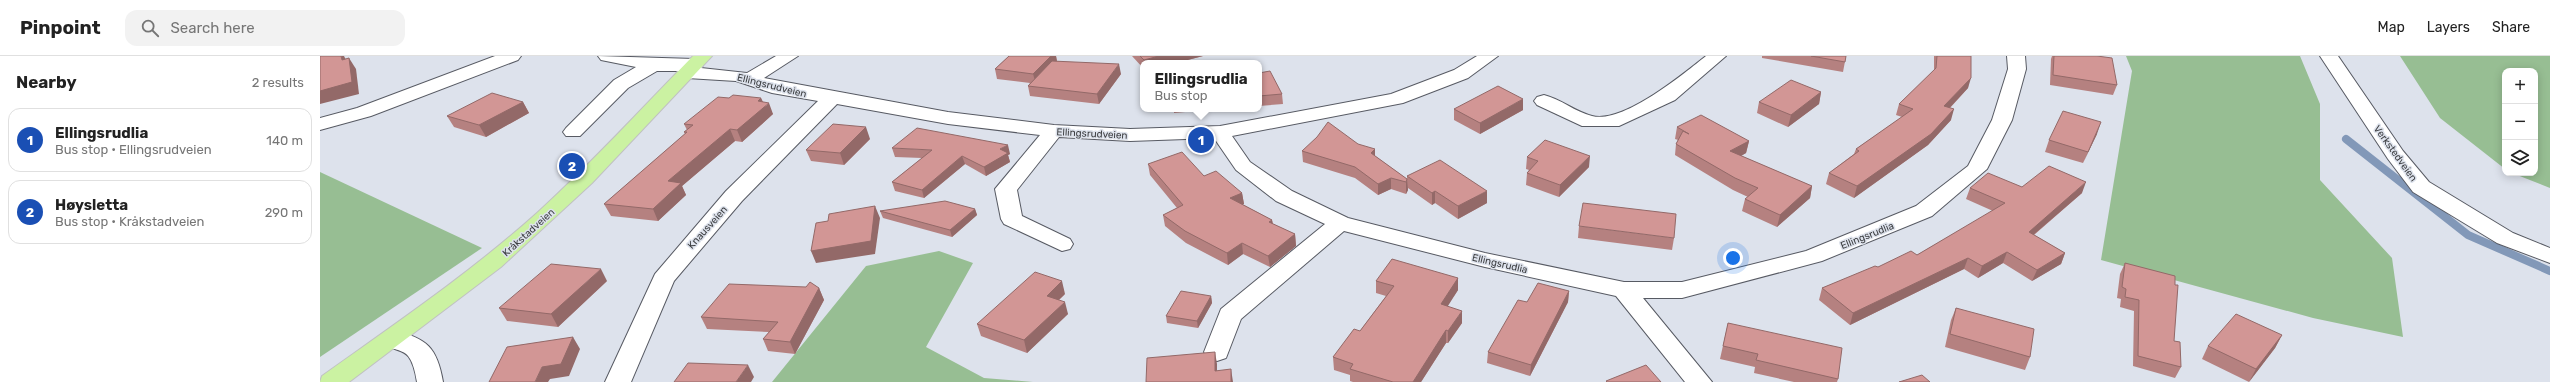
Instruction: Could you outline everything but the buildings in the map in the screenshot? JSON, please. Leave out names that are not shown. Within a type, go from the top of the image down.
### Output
[{"type":"main road","name":"Kråkstadveien","points":[[331,382],[394,338],[475,277],[545,217],[695,64]]},
{"type":"street","points":[[320,124],[364,112],[512,56]]},
{"type":"street","name":"Ellingsrudveien","points":[[607,56],[653,65],[695,64],[772,87],[948,118],[1054,131],[1130,135],[1220,132],[1396,99],[1461,74],[1489,56]]},
{"type":"street","points":[[748,80],[789,56]]},
{"type":"street","points":[[1544,101],[1589,122],[1612,122],[1668,96],[1717,56]]},
{"type":"street","name":"Ellingsrudlia","points":[[1220,132],[1243,166],[1284,196],[1340,223],[1484,260],[1624,290],[1682,290],[1814,256],[1924,211],[1977,169],[2002,120],[2017,69],[2016,56]]},
{"type":"street","name":"Verkstedveien","points":[[2329,56],[2395,155],[2421,187],[2505,238],[2550,256]]},
{"type":"street","points":[[573,132],[621,84],[653,65]]},
{"type":"street","name":"Knausveien","points":[[618,382],[663,279],[734,196],[832,98]]},
{"type":"street","points":[[1054,131],[1006,189],[1012,219],[1062,244]]},
{"type":"street","points":[[1217,352],[1230,315],[1340,223]]},
{"type":"street","points":[[1624,290],[1699,382]]},
{"type":"street","points":[[394,338],[418,347],[427,362],[430,382]]},
{"type":"green space","points":[[2126,56],[2300,56],[2320,104],[2320,180],[2392,258],[2403,337],[2313,318],[2101,260],[2132,71]]},
{"type":"green space","points":[[2400,56],[2550,56],[2550,188],[2520,176],[2538,176],[2538,68],[2502,68],[2502,167],[2440,118]]},
{"type":"green space","points":[[320,172],[482,248],[320,357]]},
{"type":"green space","points":[[939,251],[973,263],[926,347],[984,378],[1033,382],[772,382],[866,266]]},
{"type":"waterway","points":[[2346,139],[2468,235],[2550,271]]},
{"type":"place","name":"Ellingsrudlia","points":[[1201,140]]},
{"type":"place","name":"Høysletta","points":[[572,166]]}]
